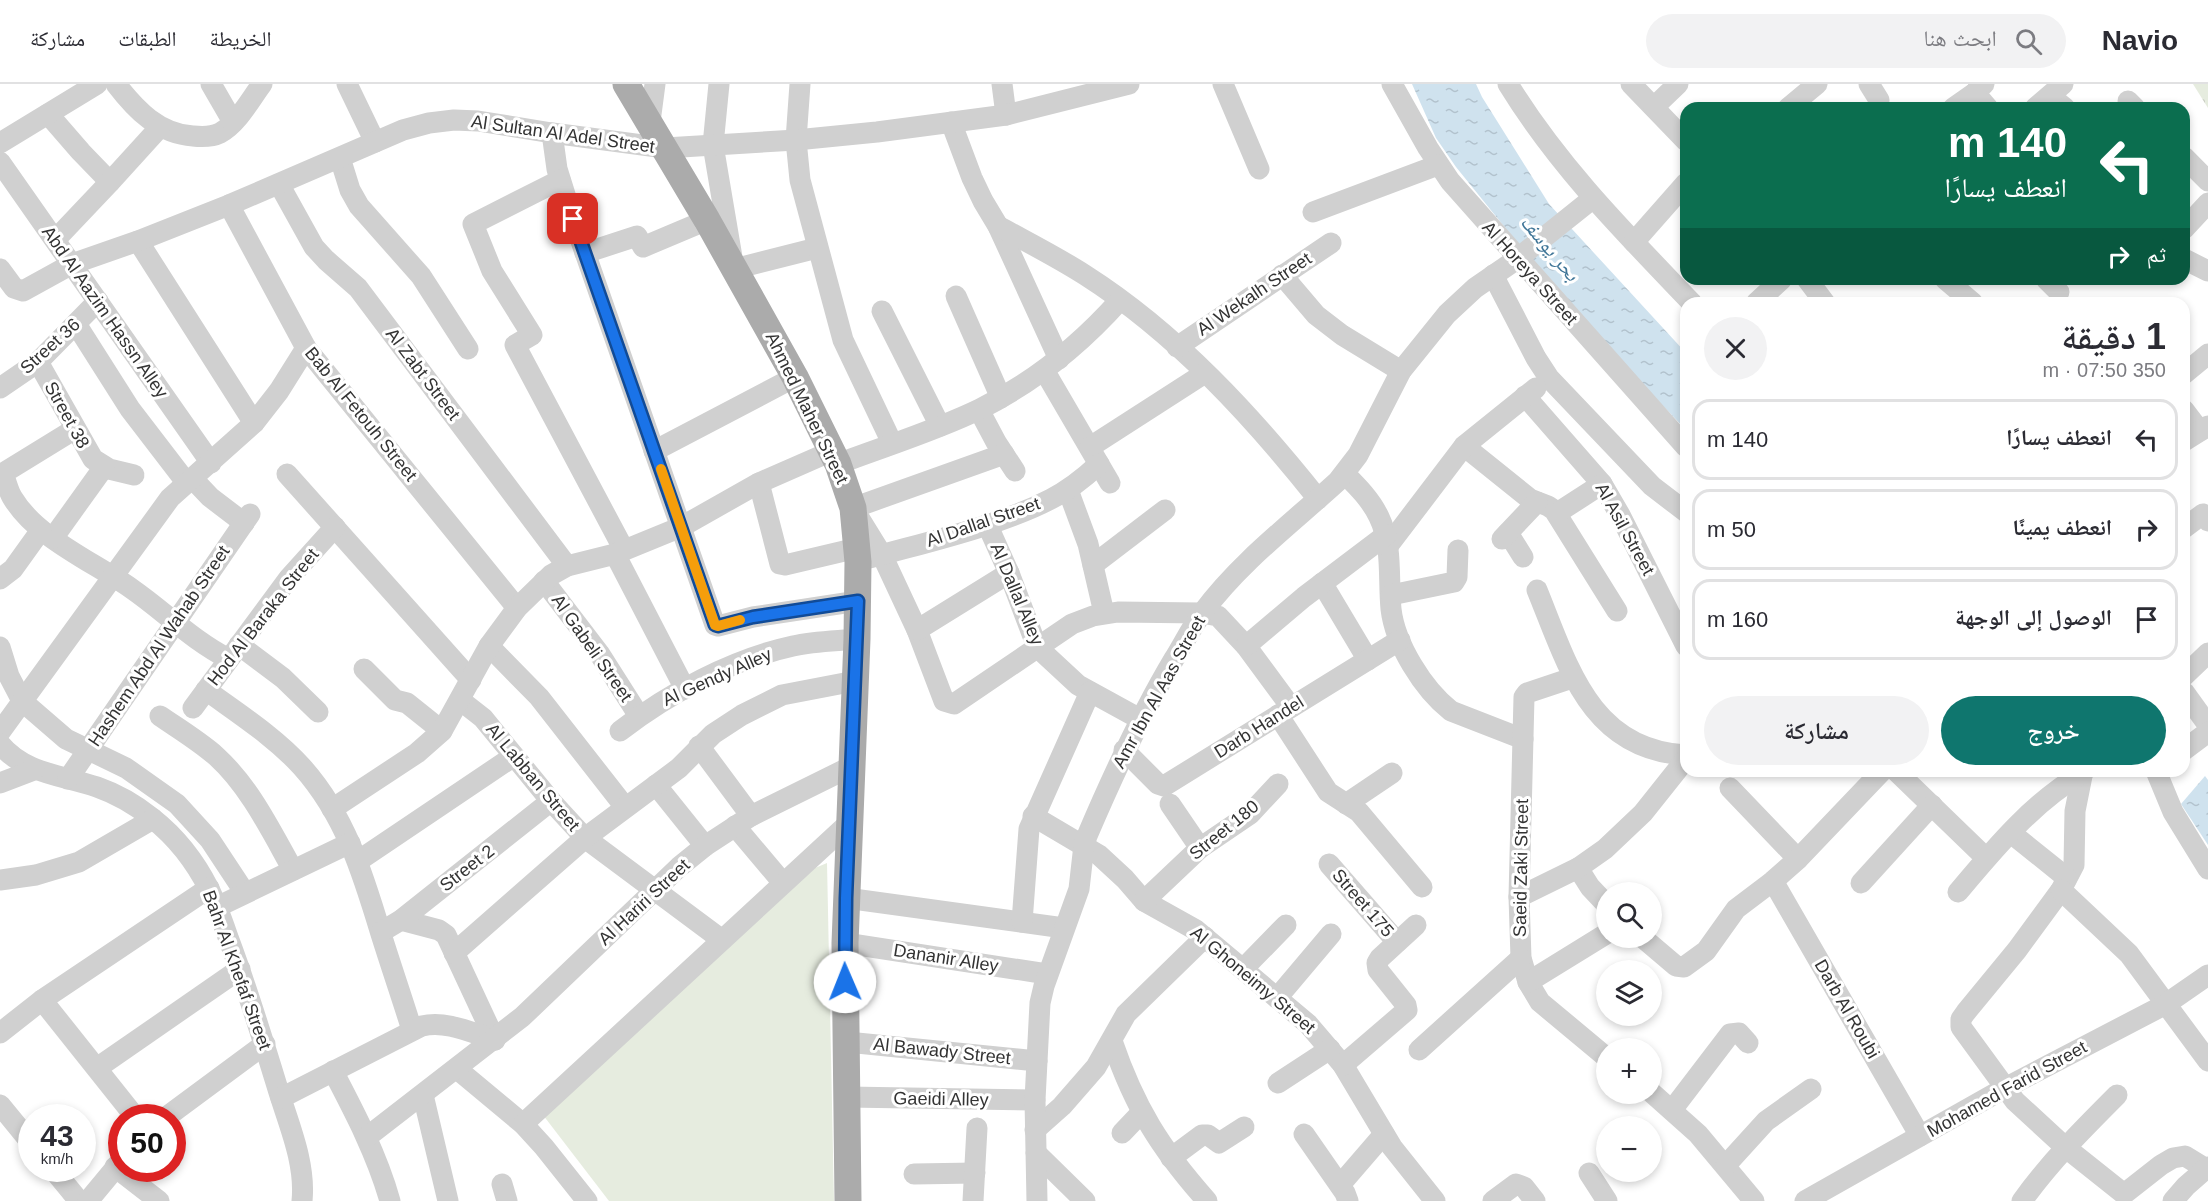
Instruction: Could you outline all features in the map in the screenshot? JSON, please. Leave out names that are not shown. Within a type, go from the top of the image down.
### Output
[{"type":"main road","name":"Ahmed Maher Street","points":[[626,84],[707,220],[795,377],[835,458],[853,508],[866,555],[858,601],[846,898],[848,1201]]},
{"type":"street","points":[[0,143],[97,84]]},
{"type":"street","points":[[116,84],[130,103],[160,127],[183,136],[204,137],[220,134],[233,122],[262,84]]},
{"type":"street","points":[[211,84],[233,122]]},
{"type":"street","points":[[347,84],[375,142]]},
{"type":"street","points":[[650,122],[655,84]]},
{"type":"street","points":[[719,84],[713,145],[734,268],[817,248]]},
{"type":"street","points":[[800,84],[796,140],[800,180],[817,248],[843,340],[892,443]]},
{"type":"street","points":[[1002,84],[1006,115]]},
{"type":"street","name":"Al Sultan Al Adel Street","points":[[0,269],[14,288],[20,292],[72,264],[138,241],[229,205],[375,142],[429,123],[453,120],[478,121],[665,148],[796,140],[1006,115],[1129,84]]},
{"type":"street","points":[[1223,84],[1259,169]]},
{"type":"street","name":"Al Horeya Street","points":[[1392,84],[1438,165],[1462,195],[1522,255],[1680,440]]},
{"type":"street","points":[[1508,84],[1586,204],[1634,242],[1680,284]]},
{"type":"street","points":[[1631,84],[1680,135]]},
{"type":"street","points":[[1654,107],[1678,84]]},
{"type":"street","points":[[1795,102],[1817,84]]},
{"type":"street","points":[[1967,102],[1983,95]]},
{"type":"street","points":[[48,114],[110,182]]},
{"type":"street","points":[[951,122],[972,178],[998,226],[1051,365],[1094,456],[1110,483]]},
{"type":"street","points":[[55,240],[160,127]]},
{"type":"street","points":[[552,133],[560,180],[716,626],[761,616],[858,601]]},
{"type":"street","points":[[340,158],[350,190],[359,206],[421,276],[468,349]]},
{"type":"street","name":"Abd Al Aazim Hassn Alley","points":[[0,162],[211,463]]},
{"type":"street","points":[[2190,163],[2208,181]]},
{"type":"street","points":[[1313,212],[1438,165]]},
{"type":"street","points":[[560,180],[473,224],[492,271],[532,335],[515,345],[619,552],[684,689]]},
{"type":"street","name":"Al Zabt Street","points":[[279,184],[314,247],[358,288],[567,566]]},
{"type":"street","points":[[1634,242],[1680,190]]},
{"type":"street","points":[[2190,222],[2208,203]]},
{"type":"street","name":"Amr Ibn Al Aas Street","points":[[1038,1201],[1035,1100],[1041,1003],[1047,974],[1079,889],[1084,845],[1124,750],[1140,719],[1201,614],[1247,563],[1345,474],[1358,455],[1401,371],[1447,314],[1475,288],[1522,255],[1586,204]]},
{"type":"street","name":"Bab Al Fetouh Street","points":[[229,205],[306,348],[517,608]]},
{"type":"street","points":[[585,253],[637,236],[643,248],[707,220]]},
{"type":"street","points":[[998,226],[1078,271],[1120,300],[1178,347],[1280,451],[1318,499]]},
{"type":"street","points":[[138,241],[254,423]]},
{"type":"street","name":"Al Wekalh Street","points":[[1178,347],[1331,243]]},
{"type":"street","points":[[2190,262],[2208,271]]},
{"type":"street","points":[[1282,275],[1316,315],[1342,335],[1401,371]]},
{"type":"street","points":[[1492,276],[1549,378],[1652,486],[1680,507]]},
{"type":"street","points":[[1762,297],[1776,285]]},
{"type":"street","points":[[1952,285],[1966,297]]},
{"type":"street","points":[[956,296],[1001,398]]},
{"type":"street","points":[[332,809],[417,753],[442,731],[489,646],[517,608],[544,581],[567,566],[619,552],[681,528],[759,483],[835,458],[892,443],[979,410],[1051,365],[1080,342],[1120,300]]},
{"type":"street","name":"Street 36","points":[[0,388],[38,363],[98,302]]},
{"type":"street","points":[[882,311],[940,426]]},
{"type":"street","points":[[76,324],[130,409],[189,480]]},
{"type":"street","points":[[0,732],[170,498],[254,423],[279,391],[306,348]]},
{"type":"street","points":[[2190,369],[2208,354]]},
{"type":"street","name":"Street 38","points":[[38,363],[88,453],[104,467]]},
{"type":"street","name":"Al Dallal Street","points":[[759,483],[780,564],[866,555],[987,524],[1035,507],[1068,490],[1094,456],[1205,373]]},
{"type":"street","points":[[654,451],[795,377]]},
{"type":"street","points":[[1246,646],[1322,583],[1387,541],[1464,446],[1549,378]]},
{"type":"street","name":"Al Asil Street","points":[[1525,396],[1602,484],[1680,634]]},
{"type":"street","points":[[853,508],[1009,462],[979,410]]},
{"type":"street","points":[[75,429],[4,473],[12,496],[26,515],[47,534],[134,591],[208,649],[234,652],[283,678],[318,712]]},
{"type":"street","points":[[1464,446],[1527,496],[1552,507],[1617,611]]},
{"type":"street","points":[[0,579],[47,534],[104,467],[134,475]]},
{"type":"street","points":[[287,474],[471,680]]},
{"type":"street","points":[[1345,474],[1371,501],[1380,517],[1387,541],[1393,618],[1400,640],[1425,684],[1441,703],[1462,716],[1523,739]]},
{"type":"street","name":"Hashem Abd Al Wahab Street","points":[[68,779],[247,518],[210,497],[189,480]]},
{"type":"street","points":[[1557,513],[1602,484]]},
{"type":"street","points":[[1068,490],[1093,565],[1104,613]]},
{"type":"street","points":[[1523,556],[1505,536],[1537,502]]},
{"type":"street","points":[[1093,565],[1165,510]]},
{"type":"street","points":[[2190,524],[2203,514],[2208,521]]},
{"type":"street","name":"Al Dallal Alley","points":[[987,524],[1009,573],[1037,647],[1078,685],[1140,719]]},
{"type":"street","name":"Hod Al Baraka Street","points":[[193,708],[289,578],[334,527]]},
{"type":"street","points":[[1391,594],[1454,582],[1457,577],[1458,550]]},
{"type":"street","points":[[866,555],[917,630],[941,698],[947,704],[954,704],[1072,624],[1104,613],[1218,616],[1246,646],[1285,711],[1328,792],[1359,812],[1422,887]]},
{"type":"street","points":[[917,630],[1009,573]]},
{"type":"street","name":"Al Gabeli Street","points":[[544,581],[599,653],[639,716]]},
{"type":"street","points":[[1322,583],[1368,660]]},
{"type":"street","points":[[1537,590],[1572,678],[1585,698],[1617,732],[1652,750],[1680,754]]},
{"type":"street","name":"Al Gendy Alley","points":[[620,730],[684,689],[740,663],[773,651],[819,642],[857,639]]},
{"type":"street","name":"Darb Handel","points":[[1124,750],[1158,784],[1164,786],[1400,640]]},
{"type":"street","points":[[489,646],[539,697],[625,807]]},
{"type":"street","points":[[0,647],[9,676],[22,701],[66,739],[126,768],[177,804],[210,840],[245,893]]},
{"type":"street","points":[[2190,670],[2208,653]]},
{"type":"street","points":[[364,669],[394,700],[408,704],[442,731]]},
{"type":"street","name":"Saeid Zaki Street","points":[[1572,678],[1525,695],[1519,897],[1521,958],[1528,982],[1540,1002],[1596,1049]]},
{"type":"street","points":[[454,953],[585,838],[679,768],[713,734],[742,715],[782,696],[855,681]]},
{"type":"street","points":[[206,690],[257,726],[301,766],[332,809],[366,880],[412,1030]]},
{"type":"street","points":[[1022,922],[1029,829],[1090,692]]},
{"type":"street","name":"Al Labban Street","points":[[460,700],[483,718],[551,801],[585,838],[722,940]]},
{"type":"street","points":[[2190,700],[2208,724]]},
{"type":"street","points":[[160,716],[201,744],[232,772],[256,805],[293,870]]},
{"type":"street","points":[[2190,746],[2208,732]]},
{"type":"street","name":"Bahr Al Khefaf Street","points":[[0,744],[19,762],[34,770],[99,788],[127,801],[153,819],[187,855],[213,897],[265,1044],[300,1162],[302,1201]]},
{"type":"street","points":[[699,746],[783,883]]},
{"type":"street","points":[[0,1032],[42,1000],[213,897],[245,893],[293,870],[354,852],[514,756]]},
{"type":"street","name":"Al Hariri Street","points":[[367,1137],[522,1017],[705,846],[743,821],[852,766]]},
{"type":"street","points":[[1519,897],[1578,868],[1605,849],[1643,813],[1680,767]]},
{"type":"street","points":[[0,783],[34,770]]},
{"type":"street","points":[[1346,804],[1392,773]]},
{"type":"street","points":[[1655,948],[1676,966],[1684,967],[1706,951],[1736,909],[1773,881],[1798,858],[1876,777]]},
{"type":"street","points":[[1902,777],[1986,858]]},
{"type":"street","points":[[1958,892],[1986,858],[2047,796],[2076,777]]},
{"type":"street","points":[[2082,777],[2075,812],[2074,865],[2064,884],[2017,950],[1961,1019],[1963,1032],[2005,1088],[2029,1115],[2124,1194],[2173,1158],[2185,1156],[2207,1168],[2173,1201]]},
{"type":"street","points":[[2159,777],[2174,812],[2208,869]]},
{"type":"street","name":"Street 180","points":[[1144,901],[1200,848],[1243,820],[1278,784]]},
{"type":"street","points":[[656,785],[705,846]]},
{"type":"street","points":[[1730,788],[1798,858]]},
{"type":"street","name":"Street 2","points":[[381,932],[401,920],[551,801]]},
{"type":"street","points":[[1170,804],[1200,848]]},
{"type":"street","points":[[1860,883],[1932,805]]},
{"type":"street","name":"Al Ghoneimy Street","points":[[1033,816],[1084,845],[1112,867],[1144,901],[1196,930],[1308,1024],[1337,1057],[1401,1159],[1435,1201]]},
{"type":"street","points":[[0,880],[36,875],[79,862],[153,819]]},
{"type":"street","points":[[523,1125],[849,823]]},
{"type":"street","points":[[2012,833],[2064,884],[2129,954],[2208,1060]]},
{"type":"street","name":"Street 175","points":[[1329,864],[1398,942]]},
{"type":"street","points":[[1578,868],[1596,893]]},
{"type":"street","name":"Darb Al Roubi","points":[[1773,881],[1920,1136]]},
{"type":"street","points":[[846,898],[1064,928]]},
{"type":"street","points":[[401,920],[444,932],[495,1040]]},
{"type":"street","points":[[1243,969],[1286,925]]},
{"type":"street","points":[[1278,1083],[1337,1057],[1407,1010],[1406,1005],[1377,967],[1378,960],[1416,925]]},
{"type":"street","points":[[1277,998],[1331,934]]},
{"type":"street","points":[[1035,1130],[1087,1079],[1112,1041],[1119,1022],[1126,1014],[1205,937]]},
{"type":"street","points":[[1528,982],[1596,940]]},
{"type":"street","name":"Dananir Alley","points":[[845,943],[1047,974]]},
{"type":"street","points":[[1419,1050],[1521,958]]},
{"type":"street","points":[[97,1068],[240,969]]},
{"type":"street","name":"Mohamed Farid Street","points":[[1805,1201],[2005,1088],[2166,1004],[2208,975]]},
{"type":"street","points":[[42,1000],[125,1104]]},
{"type":"street","points":[[281,1098],[412,1030],[431,1023],[442,1024],[495,1040]]},
{"type":"street","points":[[1672,1110],[1730,1034],[1739,1033],[1748,1043]]},
{"type":"street","points":[[1112,1041],[1123,1073],[1159,1152],[1207,1201]]},
{"type":"street","name":"Al Bawady Street","points":[[846,1042],[1037,1061]]},
{"type":"street","points":[[184,1104],[265,1044]]},
{"type":"street","points":[[457,1069],[523,1125],[544,1147],[587,1201]]},
{"type":"street","points":[[333,1071],[367,1137],[390,1201]]},
{"type":"street","points":[[1726,1165],[1766,1121],[1811,1089]]},
{"type":"street","points":[[423,1095],[448,1201]]},
{"type":"street","points":[[2022,1201],[2043,1171],[2117,1095]]},
{"type":"street","name":"Gaeidi Alley","points":[[847,1097],[1035,1100]]},
{"type":"street","points":[[1662,1102],[1698,1134],[1754,1201]]},
{"type":"street","points":[[0,1105],[18,1126]]},
{"type":"street","points":[[1122,1133],[1141,1113]]},
{"type":"street","points":[[1159,1152],[1202,1135],[1208,1135],[1219,1143],[1244,1127]]},
{"type":"street","points":[[973,1201],[977,1128]]},
{"type":"street","points":[[1304,1134],[1344,1193],[1384,1134]]},
{"type":"street","points":[[1036,1153],[1085,1201]]},
{"type":"street","points":[[914,1174],[975,1173]]},
{"type":"street","points":[[1589,1173],[1607,1201]]},
{"type":"street","points":[[88,1201],[108,1176]]},
{"type":"street","points":[[63,1182],[79,1201]]},
{"type":"street","points":[[138,1182],[159,1201]]},
{"type":"street","points":[[1493,1201],[1516,1184],[1524,1187],[1535,1201]]},
{"type":"green space","points":[[2193,84],[2208,84],[2208,108]]},
{"type":"green space","points":[[827,863],[834,1201],[609,1201],[543,1115],[815,868]]},
{"type":"water","name":"بحر يوسف","points":[[1412,84],[1476,84],[1549,204],[1680,346],[1680,424],[1624,365],[1511,235],[1456,167],[1436,138]]},
{"type":"water","points":[[2205,776],[2208,780],[2208,845],[2181,804]]},
{"type":"slow traffic","points":[[661,469],[715,625],[740,620]]},
{"type":"route","points":[[573,219],[715,625],[858,601],[846,898],[845,982]]}]
